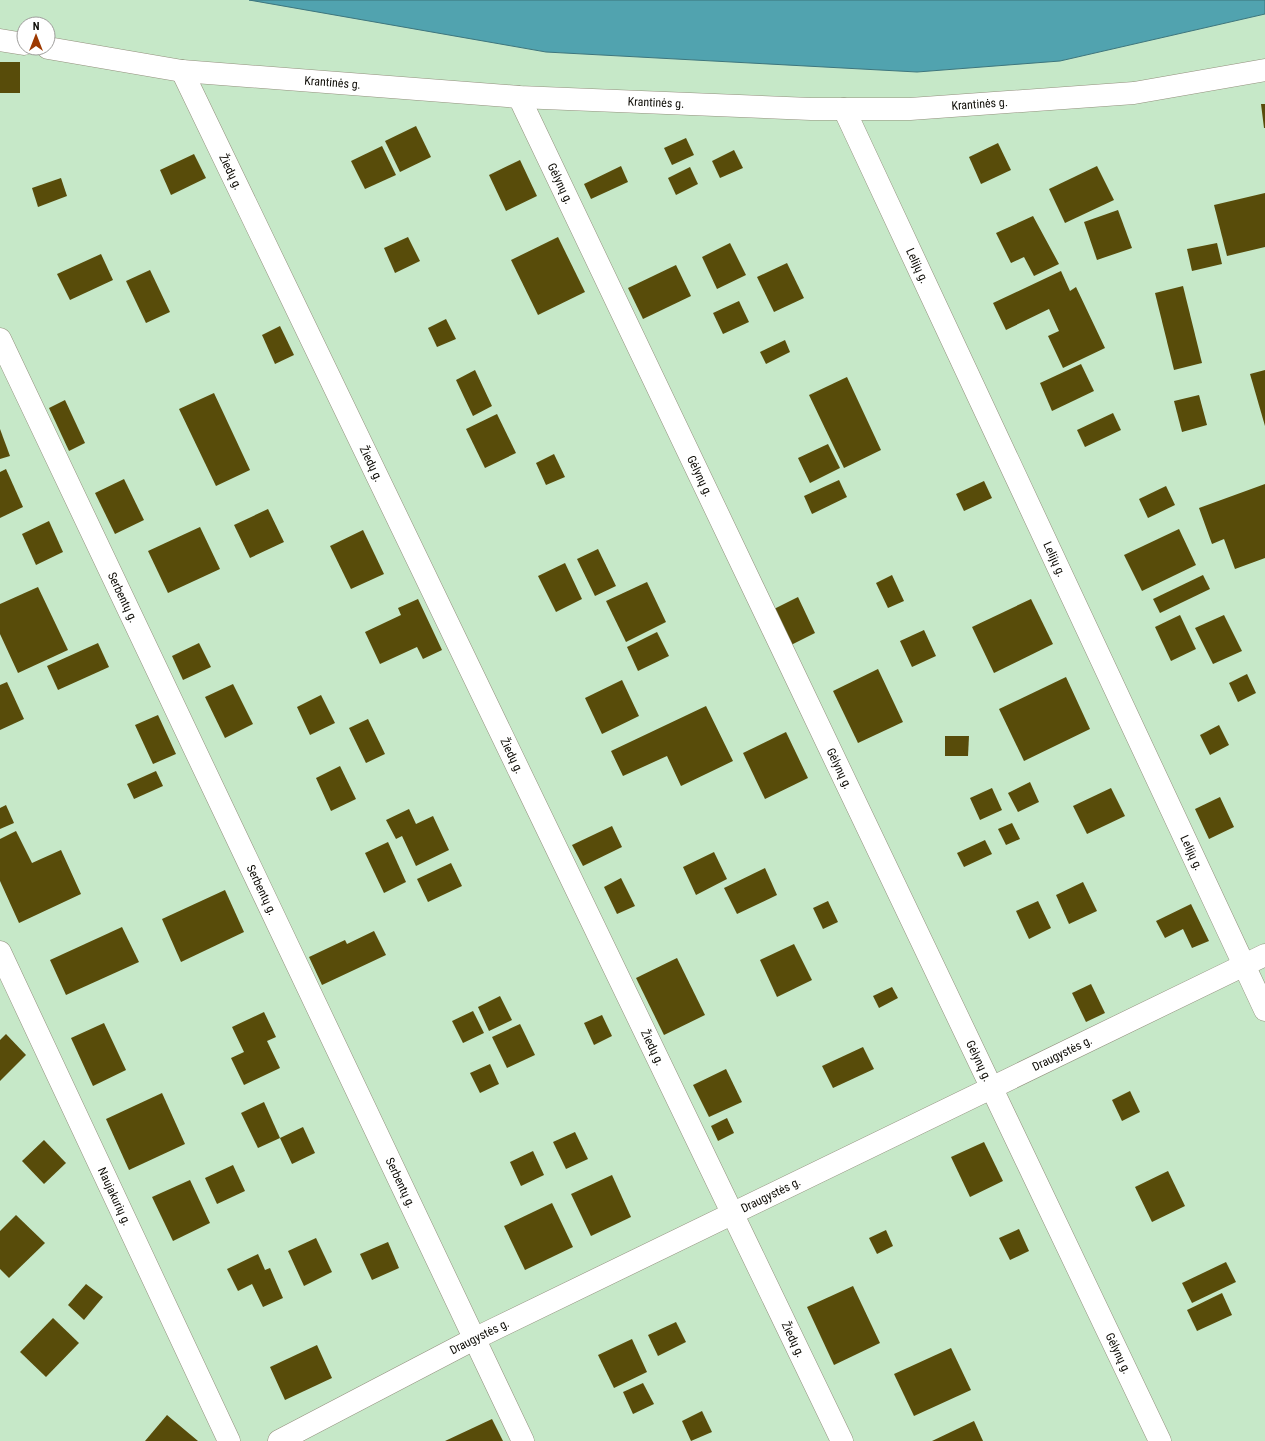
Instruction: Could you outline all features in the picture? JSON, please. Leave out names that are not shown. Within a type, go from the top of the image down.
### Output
[{"type":"street","points":[[0,40],[16,43]]},
{"type":"street","name":"Krantinės g.","points":[[56,49],[182,71],[519,97],[811,109],[910,108],[1134,93],[1265,70]]},
{"type":"street","name":"Žiedų g.","points":[[182,71],[842,1441]]},
{"type":"street","name":"Gėlynų g.","points":[[519,97],[1160,1441]]},
{"type":"street","name":"Lelijų g.","points":[[844,108],[1265,1010]]},
{"type":"street","name":"Serbentų g.","points":[[0,339],[523,1441]]},
{"type":"street","name":"Naujakurių g.","points":[[0,952],[229,1441]]},
{"type":"street","name":"Draugystės g.","points":[[279,1441],[474,1339],[1265,955]]},
{"type":"green space","points":[[0,0],[249,0],[546,52],[917,72],[1060,61],[1265,14],[1265,1441],[0,1441]]},
{"type":"water","points":[[249,0],[1265,0],[1265,14],[1060,61],[917,72],[546,52]]},
{"type":"building","points":[[0,62],[20,62],[20,93],[0,93]]},
{"type":"building","points":[[1261,104],[1265,104],[1265,128],[1264,128]]},
{"type":"building","points":[[416,126],[431,157],[400,172],[385,141]]},
{"type":"building","points":[[686,138],[694,155],[672,165],[664,148]]},
{"type":"building","points":[[998,143],[1011,170],[981,184],[969,157]]},
{"type":"building","points":[[382,146],[396,175],[365,189],[351,161]]},
{"type":"building","points":[[734,150],[743,168],[720,178],[712,161]]},
{"type":"building","points":[[194,154],[206,178],[171,195],[160,170]]},
{"type":"building","points":[[520,160],[537,196],[506,211],[489,175]]},
{"type":"building","points":[[621,166],[628,182],[591,199],[584,184]]},
{"type":"building","points":[[1097,166],[1114,200],[1065,223],[1049,189]]},
{"type":"building","points":[[690,167],[698,184],[676,195],[668,178]]},
{"type":"building","points":[[61,178],[67,196],[38,207],[32,188]]},
{"type":"building","points":[[1265,193],[1265,247],[1227,256],[1214,205]]},
{"type":"building","points":[[1118,210],[1132,248],[1097,260],[1084,222]]},
{"type":"building","points":[[1033,216],[1059,264],[1034,276],[1024,257],[1011,263],[996,233]]},
{"type":"building","points":[[408,237],[420,261],[395,273],[384,248]]},
{"type":"building","points":[[558,237],[585,292],[538,315],[511,260]]},
{"type":"building","points":[[730,243],[746,275],[717,289],[702,257]]},
{"type":"building","points":[[1217,243],[1222,264],[1192,271],[1187,249]]},
{"type":"building","points":[[101,254],[113,280],[70,300],[57,274]]},
{"type":"building","points":[[787,263],[804,298],[774,312],[757,277]]},
{"type":"building","points":[[676,265],[691,296],[643,319],[628,288]]},
{"type":"building","points":[[150,270],[170,312],[146,323],[126,281]]},
{"type":"building","points":[[1061,271],[1070,291],[1076,287],[1105,348],[1063,368],[1048,336],[1059,331],[1049,309],[1006,330],[993,303]]},
{"type":"building","points":[[1183,286],[1202,363],[1174,370],[1155,293]]},
{"type":"building","points":[[739,301],[749,322],[723,334],[713,313]]},
{"type":"building","points":[[446,319],[456,339],[437,347],[428,328]]},
{"type":"building","points":[[280,326],[294,355],[275,364],[262,335]]},
{"type":"building","points":[[785,340],[790,352],[766,364],[760,352]]},
{"type":"building","points":[[1081,364],[1094,391],[1052,411],[1040,383]]},
{"type":"building","points":[[475,370],[492,406],[473,416],[456,380]]},
{"type":"building","points":[[1265,370],[1265,426],[1250,374]]},
{"type":"building","points":[[847,377],[881,450],[844,468],[809,395]]},
{"type":"building","points":[[214,393],[250,470],[216,486],[179,409]]},
{"type":"building","points":[[1199,395],[1207,425],[1182,432],[1174,401]]},
{"type":"building","points":[[65,400],[85,443],[69,451],[49,408]]},
{"type":"building","points":[[1113,413],[1121,430],[1085,447],[1077,430]]},
{"type":"building","points":[[497,414],[516,453],[485,468],[466,429]]},
{"type":"building","points":[[0,429],[10,456],[0,459]]},
{"type":"building","points":[[828,444],[840,468],[810,483],[798,458]]},
{"type":"building","points":[[554,454],[565,477],[546,485],[536,463]]},
{"type":"building","points":[[6,469],[23,507],[0,518],[0,472]]},
{"type":"building","points":[[124,479],[144,520],[115,534],[95,493]]},
{"type":"building","points":[[839,480],[847,497],[812,514],[804,496]]},
{"type":"building","points":[[984,481],[992,498],[964,511],[956,494]]},
{"type":"building","points":[[1265,484],[1265,558],[1235,569],[1224,539],[1212,544],[1199,508]]},
{"type":"building","points":[[1166,486],[1175,505],[1148,518],[1139,499]]},
{"type":"building","points":[[268,509],[284,542],[250,558],[234,525]]},
{"type":"building","points":[[49,521],[63,552],[36,565],[22,534]]},
{"type":"building","points":[[200,527],[220,569],[168,593],[148,551]]},
{"type":"building","points":[[1179,529],[1196,565],[1142,591],[1124,555]]},
{"type":"building","points":[[363,530],[384,574],[351,589],[330,546]]},
{"type":"building","points":[[598,549],[616,586],[595,596],[577,559]]},
{"type":"building","points":[[565,563],[582,599],[556,612],[538,576]]},
{"type":"building","points":[[892,575],[904,601],[888,608],[876,583]]},
{"type":"building","points":[[1203,575],[1210,589],[1160,613],[1153,599]]},
{"type":"building","points":[[647,582],[666,622],[626,642],[606,601]]},
{"type":"building","points":[[38,587],[68,650],[18,673],[0,634],[0,604]]},
{"type":"building","points":[[798,597],[815,633],[791,645],[774,609]]},
{"type":"building","points":[[418,599],[442,650],[423,659],[417,647],[380,664],[365,632],[401,615],[398,608]]},
{"type":"building","points":[[1031,599],[1053,644],[994,673],[972,627]]},
{"type":"building","points":[[1180,615],[1196,649],[1171,661],[1155,627]]},
{"type":"building","points":[[1224,615],[1242,651],[1213,664],[1195,628]]},
{"type":"building","points":[[924,630],[936,656],[912,667],[900,641]]},
{"type":"building","points":[[657,632],[669,656],[638,671],[627,647]]},
{"type":"building","points":[[98,643],[109,667],[58,690],[47,666]]},
{"type":"building","points":[[199,643],[211,667],[183,680],[172,656]]},
{"type":"building","points":[[878,669],[903,722],[858,743],[833,691]]},
{"type":"building","points":[[1247,674],[1256,693],[1238,702],[1229,683]]},
{"type":"building","points":[[1066,677],[1090,729],[1024,761],[999,709]]},
{"type":"building","points":[[622,680],[639,716],[602,734],[585,698]]},
{"type":"building","points":[[7,682],[24,719],[0,730],[0,685]]},
{"type":"building","points":[[233,684],[253,724],[225,738],[205,697]]},
{"type":"building","points":[[321,695],[335,723],[310,735],[297,707]]},
{"type":"building","points":[[706,706],[733,761],[681,786],[667,756],[623,776],[611,751]]},
{"type":"building","points":[[158,715],[176,754],[153,764],[135,725]]},
{"type":"building","points":[[368,719],[385,754],[366,763],[349,728]]},
{"type":"building","points":[[1219,725],[1229,745],[1210,755],[1200,735]]},
{"type":"building","points":[[786,732],[808,778],[765,799],[743,753]]},
{"type":"building","points":[[945,736],[969,736],[968,756],[945,756]]},
{"type":"building","points":[[340,766],[356,799],[331,811],[316,778]]},
{"type":"building","points":[[156,771],[163,786],[134,799],[127,784]]},
{"type":"building","points":[[1030,782],[1039,802],[1018,812],[1008,793]]},
{"type":"building","points":[[992,788],[1002,810],[980,820],[970,798]]},
{"type":"building","points":[[1111,788],[1125,816],[1087,834],[1073,806]]},
{"type":"building","points":[[1220,797],[1234,827],[1209,839],[1195,809]]},
{"type":"building","points":[[6,805],[14,823],[0,829],[0,808]]},
{"type":"building","points":[[409,809],[416,824],[433,816],[449,850],[416,866],[402,836],[396,839],[386,820]]},
{"type":"building","points":[[1012,823],[1020,839],[1006,845],[998,829]]},
{"type":"building","points":[[612,826],[622,847],[583,866],[572,845]]},
{"type":"building","points":[[16,831],[32,863],[61,850],[81,894],[19,923],[0,881],[0,839]]},
{"type":"building","points":[[985,840],[992,854],[964,867],[957,853]]},
{"type":"building","points":[[388,842],[406,882],[384,893],[365,853]]},
{"type":"building","points":[[714,852],[727,879],[696,895],[683,867]]},
{"type":"building","points":[[451,863],[462,886],[428,902],[417,879]]},
{"type":"building","points":[[765,868],[777,895],[737,914],[724,888]]},
{"type":"building","points":[[621,878],[635,906],[617,914],[604,887]]},
{"type":"building","points":[[1083,882],[1097,911],[1069,924],[1056,895]]},
{"type":"building","points":[[225,890],[244,932],[181,962],[162,919]]},
{"type":"building","points":[[828,901],[838,922],[823,929],[813,908]]},
{"type":"building","points":[[1038,901],[1051,928],[1029,939],[1016,911]]},
{"type":"building","points":[[1191,904],[1209,941],[1192,948],[1183,929],[1165,938],[1156,921]]},
{"type":"building","points":[[122,927],[139,962],[66,995],[50,960]]},
{"type":"building","points":[[374,931],[386,955],[322,985],[309,957],[345,940],[347,944]]},
{"type":"building","points":[[794,944],[812,980],[777,997],[760,960]]},
{"type":"building","points":[[677,958],[705,1015],[664,1035],[636,978]]},
{"type":"building","points":[[1091,984],[1105,1013],[1086,1022],[1072,993]]},
{"type":"building","points":[[892,987],[898,998],[879,1008],[873,996]]},
{"type":"building","points":[[500,996],[512,1020],[489,1031],[478,1007]]},
{"type":"building","points":[[473,1011],[484,1033],[463,1043],[452,1021]]},
{"type":"building","points":[[264,1012],[276,1037],[267,1041],[280,1068],[244,1085],[231,1058],[244,1052],[232,1027]]},
{"type":"building","points":[[602,1015],[612,1036],[594,1045],[584,1023]]},
{"type":"building","points":[[104,1023],[126,1070],[93,1086],[71,1038]]},
{"type":"building","points":[[520,1024],[535,1055],[507,1068],[492,1037]]},
{"type":"building","points":[[6,1034],[26,1055],[0,1081],[0,1040]]},
{"type":"building","points":[[863,1047],[874,1069],[833,1088],[822,1066]]},
{"type":"building","points":[[490,1064],[499,1084],[480,1093],[470,1073]]},
{"type":"building","points":[[726,1069],[742,1102],[709,1117],[693,1085]]},
{"type":"building","points":[[1130,1091],[1140,1112],[1122,1121],[1112,1100]]},
{"type":"building","points":[[162,1093],[185,1144],[129,1170],[106,1119]]},
{"type":"building","points":[[264,1102],[280,1138],[258,1148],[241,1113]]},
{"type":"building","points":[[727,1118],[734,1133],[718,1141],[711,1126]]},
{"type":"building","points":[[303,1127],[315,1153],[292,1164],[280,1138]]},
{"type":"building","points":[[575,1132],[588,1159],[566,1169],[553,1142]]},
{"type":"building","points":[[44,1140],[66,1163],[44,1184],[22,1161]]},
{"type":"building","points":[[984,1142],[1003,1181],[970,1197],[951,1157]]},
{"type":"building","points":[[533,1151],[544,1175],[521,1186],[510,1162]]},
{"type":"building","points":[[233,1165],[245,1191],[217,1204],[205,1178]]},
{"type":"building","points":[[1168,1171],[1185,1206],[1152,1222],[1135,1187]]},
{"type":"building","points":[[612,1175],[631,1217],[591,1236],[571,1194]]},
{"type":"building","points":[[190,1180],[210,1223],[173,1241],[152,1197]]},
{"type":"building","points":[[552,1203],[573,1247],[525,1270],[504,1226]]},
{"type":"building","points":[[16,1215],[45,1243],[9,1278],[0,1269],[0,1231]]},
{"type":"building","points":[[1019,1229],[1029,1251],[1010,1260],[999,1238]]},
{"type":"building","points":[[886,1230],[893,1246],[877,1254],[869,1238]]},
{"type":"building","points":[[316,1238],[332,1272],[304,1286],[288,1251]]},
{"type":"building","points":[[388,1242],[399,1268],[372,1280],[360,1254]]},
{"type":"building","points":[[258,1254],[265,1270],[270,1268],[283,1298],[263,1307],[252,1284],[238,1291],[227,1269]]},
{"type":"building","points":[[1226,1262],[1236,1282],[1192,1303],[1182,1283]]},
{"type":"building","points":[[86,1284],[103,1297],[84,1320],[68,1305]]},
{"type":"building","points":[[853,1286],[880,1343],[834,1365],[807,1307]]},
{"type":"building","points":[[1222,1293],[1232,1315],[1197,1331],[1187,1310]]},
{"type":"building","points":[[53,1318],[79,1343],[46,1377],[20,1352]]},
{"type":"building","points":[[676,1322],[686,1342],[658,1356],[648,1335]]},
{"type":"building","points":[[632,1339],[647,1372],[614,1388],[598,1355]]},
{"type":"building","points":[[317,1345],[332,1378],[285,1400],[270,1367]]},
{"type":"building","points":[[951,1348],[971,1390],[914,1416],[894,1374]]},
{"type":"building","points":[[643,1383],[654,1404],[633,1414],[623,1392]]},
{"type":"building","points":[[702,1411],[712,1432],[691,1441],[682,1421]]},
{"type":"building","points":[[167,1415],[198,1441],[145,1441]]},
{"type":"building","points":[[492,1419],[503,1441],[445,1441]]},
{"type":"building","points":[[974,1421],[983,1441],[932,1441]]}]
